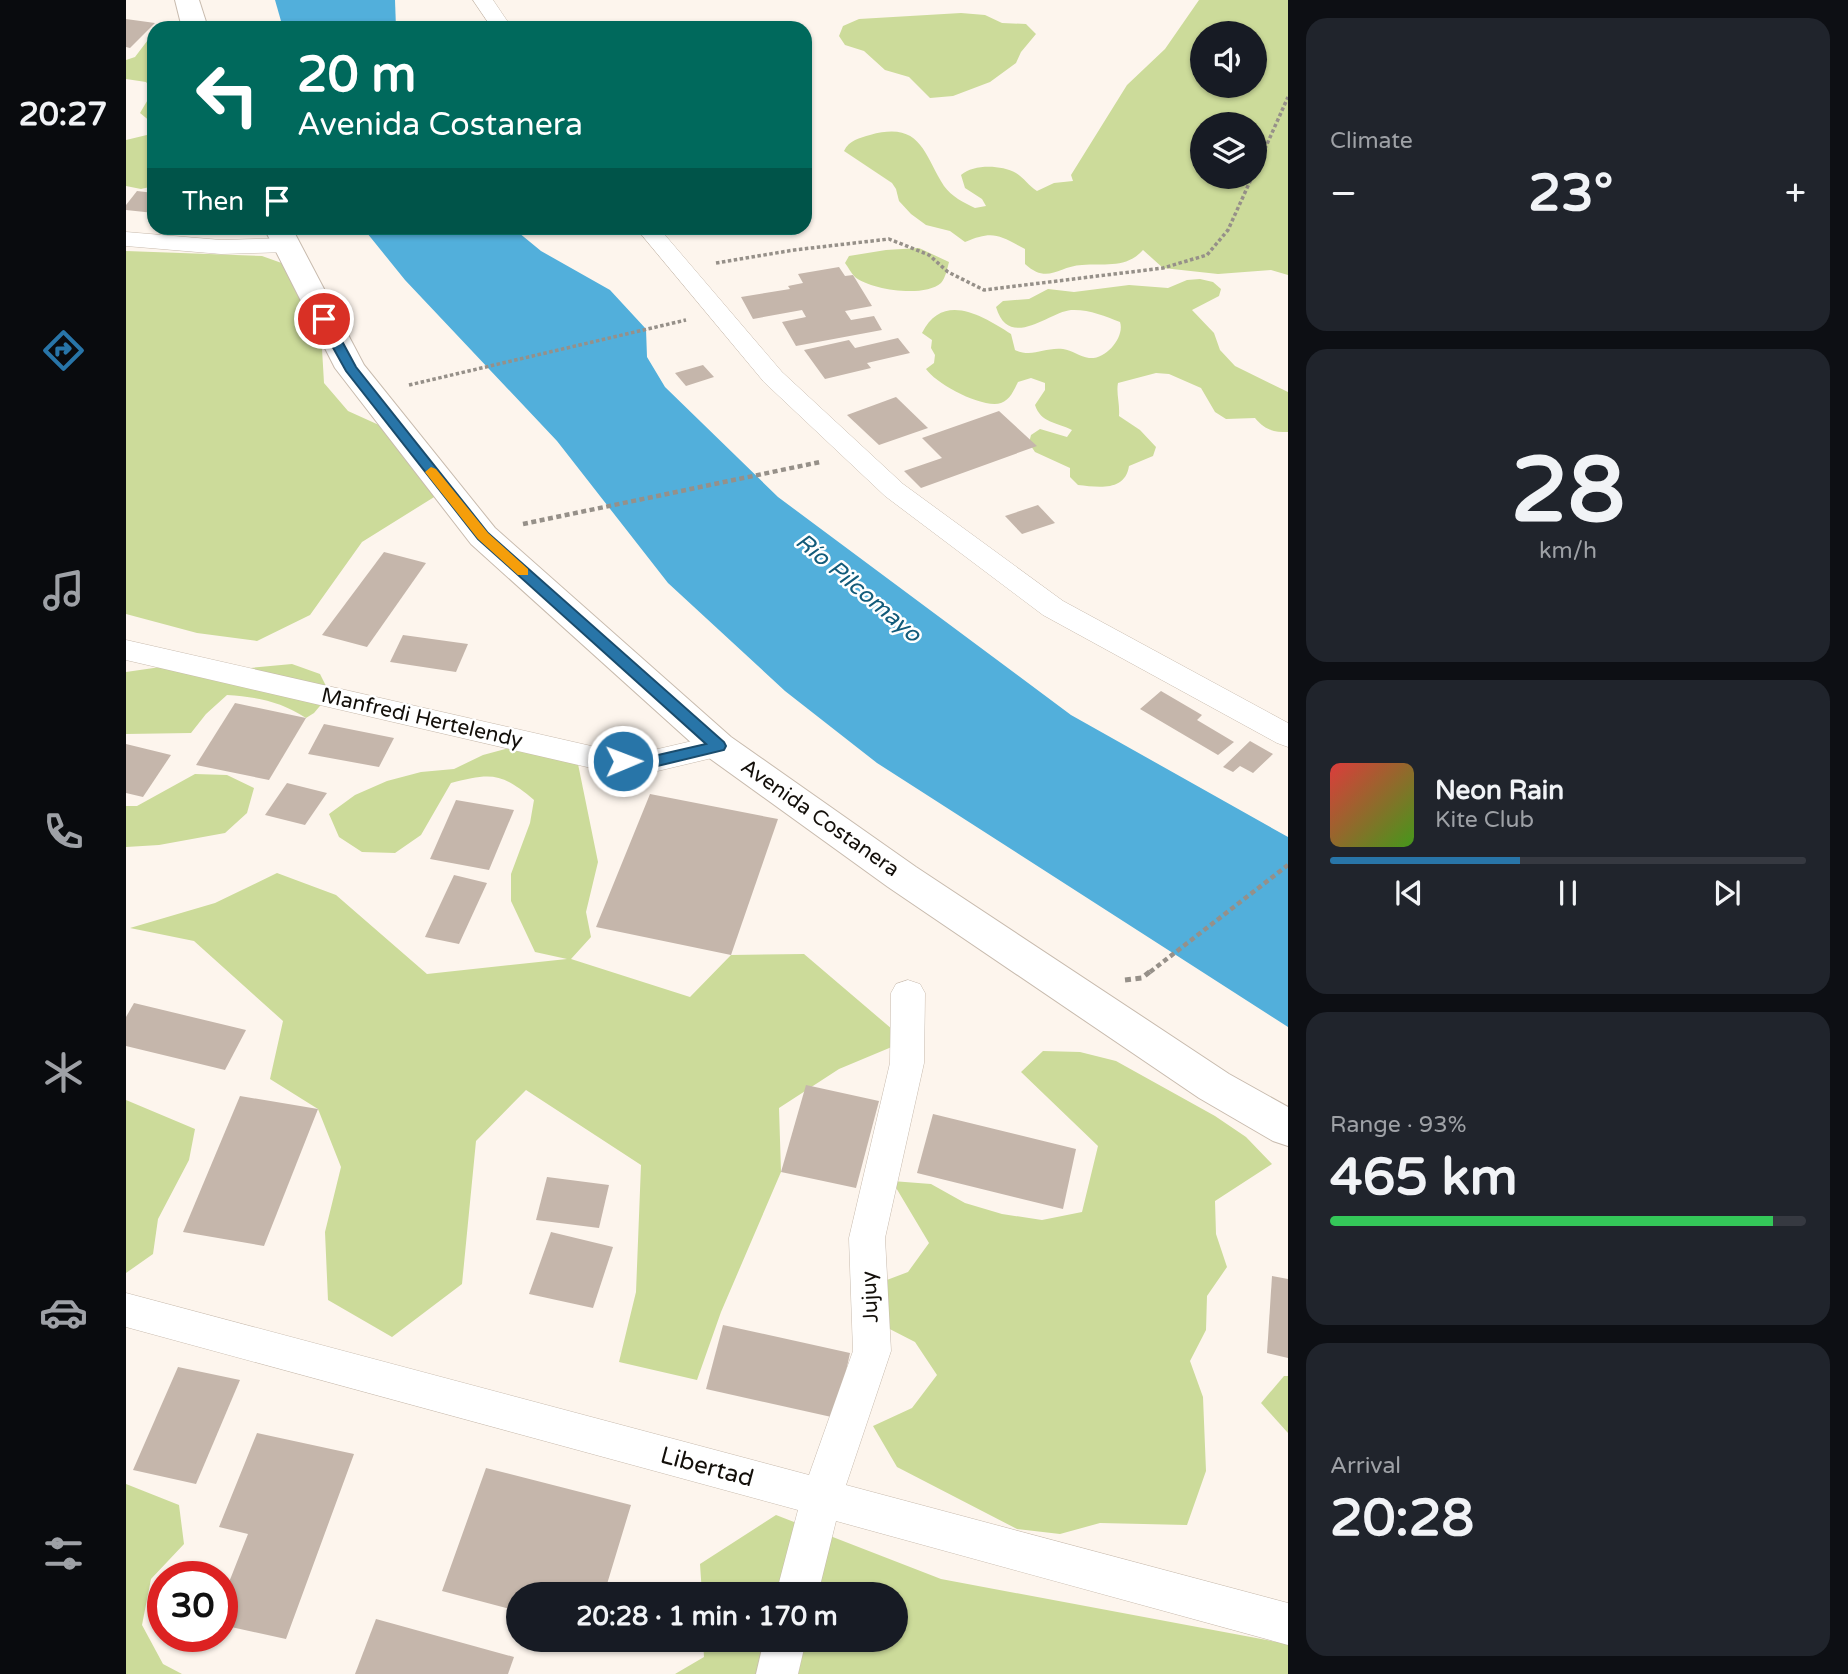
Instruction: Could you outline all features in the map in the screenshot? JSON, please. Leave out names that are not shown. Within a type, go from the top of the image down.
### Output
[{"type":"street","points":[[187,0],[193,21]]},
{"type":"street","points":[[483,0],[497,21]]},
{"type":"street","points":[[653,235],[774,377],[894,490],[1053,608],[1288,736]]},
{"type":"street","points":[[126,239],[221,247],[283,236]]},
{"type":"street","name":"Avenida Costanera","points":[[283,236],[310,295],[350,368],[483,536],[718,746],[902,877],[1214,1086],[1288,1128]]},
{"type":"street","name":"Manfredi Hertelendy","points":[[126,650],[600,759],[645,763],[718,746]]},
{"type":"street","name":"Jujuy","points":[[800,1582],[821,1498],[872,1351],[867,1238],[907,1063],[908,993]]},
{"type":"street","name":"Libertad","points":[[126,1310],[1288,1625]]},
{"type":"street","points":[[777,1674],[782,1652]]},
{"type":"path","points":[[1267,144],[1288,97]]},
{"type":"path","points":[[681,270],[731,259],[889,239],[929,255],[948,272],[984,290],[1163,268],[1207,255],[1228,230],[1247,189]]},
{"type":"path","points":[[370,395],[718,313]]},
{"type":"path","points":[[517,526],[821,462]]},
{"type":"path","points":[[1142,978],[1288,864]]},
{"type":"green space","points":[[1199,0],[1288,0],[1288,275],[1271,270],[1218,274],[1163,268],[1143,250],[1122,263],[1082,265],[1053,273],[1040,273],[1025,264],[1025,249],[1002,237],[989,235],[965,242],[950,231],[926,225],[899,201],[892,183],[844,151],[859,138],[900,132],[918,143],[947,190],[975,208],[986,206],[982,199],[965,188],[961,175],[966,171],[988,167],[1010,170],[1037,191],[1054,183],[1073,181],[1071,175],[1127,85],[1165,49]]},
{"type":"green space","points":[[961,13],[985,15],[1002,23],[1026,24],[1036,34],[1021,52],[1016,63],[990,82],[953,96],[930,98],[909,77],[885,70],[864,51],[845,45],[839,36],[843,26],[859,19]]},
{"type":"green space","points":[[147,41],[147,83],[126,79],[126,60],[135,57]]},
{"type":"green space","points":[[147,101],[147,119],[140,113]]},
{"type":"green space","points":[[147,135],[147,188],[126,186],[126,140]]},
{"type":"green space","points":[[919,248],[949,262],[941,283],[933,288],[911,291],[873,286],[855,277],[845,263],[849,256]]},
{"type":"green space","points":[[126,251],[262,256],[304,271],[319,297],[324,383],[348,411],[390,430],[447,489],[362,542],[310,615],[257,641],[197,633],[126,614]]},
{"type":"green space","points":[[1187,280],[1213,282],[1221,289],[1219,296],[1192,310],[1214,333],[1220,350],[1235,366],[1288,392],[1288,432],[1270,430],[1255,418],[1226,419],[1215,412],[1201,388],[1169,374],[1156,373],[1118,383],[1119,416],[1140,430],[1156,447],[1153,456],[1129,466],[1122,480],[1116,484],[1102,487],[1078,485],[1070,477],[1070,468],[1035,452],[1029,443],[1031,435],[1040,429],[1067,437],[1072,430],[1045,419],[1038,411],[1035,405],[1045,390],[1045,383],[1031,378],[1018,382],[1007,400],[993,404],[960,394],[926,369],[934,363],[935,355],[931,348],[932,340],[922,333],[931,320],[941,313],[964,311],[988,320],[1011,334],[1015,350],[1021,352],[1063,349],[1095,358],[1108,351],[1117,341],[1120,322],[1090,312],[1071,310],[1020,328],[1010,326],[1002,320],[996,307],[1003,301],[1029,299],[1048,289],[1074,292],[1129,285],[1168,288]]},
{"type":"green space","points":[[202,661],[228,670],[292,664],[320,674],[330,694],[314,713],[306,718],[268,701],[227,695],[206,714],[191,733],[126,734],[126,672]]},
{"type":"green space","points":[[516,746],[578,764],[598,862],[586,912],[591,937],[571,959],[690,997],[731,955],[804,954],[906,1041],[839,1069],[779,1108],[781,1172],[721,1312],[697,1380],[619,1362],[636,1292],[641,1165],[526,1090],[476,1141],[462,1284],[392,1337],[328,1300],[325,1232],[341,1167],[318,1109],[270,1079],[283,1021],[194,941],[130,928],[215,903],[277,873],[336,895],[427,974],[567,959],[535,952],[511,901],[511,874],[530,823],[534,800],[513,784],[495,777],[451,783],[421,835],[395,853],[362,852],[339,837],[329,814],[355,795],[387,781],[421,772],[454,769],[483,755]]},
{"type":"green space","points":[[195,774],[227,775],[254,788],[247,813],[225,833],[159,845],[126,847],[126,806],[137,806]]},
{"type":"green space","points":[[1043,1051],[1080,1052],[1116,1061],[1215,1116],[1246,1137],[1272,1164],[1215,1201],[1216,1234],[1227,1267],[1207,1296],[1206,1330],[1190,1361],[1203,1397],[1206,1471],[1187,1525],[1100,1523],[1060,1534],[1017,1529],[897,1467],[873,1426],[912,1408],[937,1375],[915,1342],[878,1323],[871,1286],[908,1272],[929,1243],[892,1181],[931,1184],[965,1203],[1002,1214],[1042,1220],[1082,1212],[1098,1146],[1021,1072]]},
{"type":"green space","points":[[126,1100],[195,1129],[189,1160],[158,1219],[153,1254],[126,1273]]},
{"type":"green space","points":[[1284,1376],[1288,1376],[1288,1433],[1261,1403]]},
{"type":"green space","points":[[126,1484],[179,1505],[184,1544],[168,1561],[147,1561],[147,1599],[142,1625],[147,1634],[147,1652],[157,1652],[163,1664],[182,1674],[126,1674]]},
{"type":"green space","points":[[776,1515],[941,1579],[1288,1644],[1288,1674],[675,1674],[704,1657],[704,1652],[908,1652],[908,1582],[701,1582],[700,1564]]},
{"type":"water","points":[[275,0],[395,0],[396,21],[281,21]]},
{"type":"water","name":"Río Pilcomayo","points":[[369,235],[522,235],[541,251],[610,290],[646,329],[647,357],[665,387],[778,497],[1071,715],[1288,837],[1288,1027],[877,763],[785,691],[668,583],[557,441],[405,280]]},
{"type":"building","points":[[126,19],[147,22],[147,31],[130,48],[126,47]]},
{"type":"building","points":[[137,191],[147,192],[147,212],[126,210],[126,205]]},
{"type":"building","points":[[839,267],[845,276],[853,275],[872,306],[845,311],[851,320],[874,316],[882,330],[796,346],[782,322],[806,317],[802,310],[753,319],[741,297],[790,289],[788,286],[803,283],[798,274]]},
{"type":"building","points":[[898,338],[910,353],[867,363],[871,368],[825,379],[804,350],[849,340],[855,348]]},
{"type":"building","points":[[703,365],[714,377],[686,386],[675,373]]},
{"type":"building","points":[[896,397],[928,428],[879,445],[847,415]]},
{"type":"building","points":[[999,411],[1037,446],[921,488],[904,471],[942,458],[922,438]]},
{"type":"building","points":[[1038,505],[1055,523],[1022,534],[1005,516]]},
{"type":"building","points":[[384,552],[426,563],[367,647],[322,635]]},
{"type":"building","points":[[403,635],[468,644],[456,672],[390,662]]},
{"type":"building","points":[[1161,691],[1202,715],[1197,720],[1234,742],[1218,755],[1140,709]]},
{"type":"building","points":[[235,703],[306,718],[269,780],[196,765]]},
{"type":"building","points":[[324,724],[394,738],[379,767],[308,754]]},
{"type":"building","points":[[1250,741],[1273,754],[1253,773],[1240,766],[1233,772],[1223,767]]},
{"type":"building","points":[[126,744],[171,755],[143,797],[126,793]]},
{"type":"building","points":[[287,783],[327,793],[305,825],[265,815]]},
{"type":"building","points":[[650,794],[778,819],[731,955],[596,927]]},
{"type":"building","points":[[456,800],[514,810],[489,870],[430,859]]},
{"type":"building","points":[[454,875],[487,883],[459,944],[425,937]]},
{"type":"building","points":[[134,1003],[246,1030],[225,1070],[126,1046],[126,1017]]},
{"type":"building","points":[[806,1085],[879,1101],[856,1188],[781,1172]]},
{"type":"building","points":[[240,1096],[318,1109],[264,1246],[183,1232]]},
{"type":"building","points":[[933,1114],[1076,1149],[1063,1209],[917,1173]]},
{"type":"building","points":[[547,1177],[609,1185],[599,1228],[536,1220]]},
{"type":"building","points":[[551,1232],[613,1247],[593,1308],[529,1294]]},
{"type":"building","points":[[1272,1276],[1288,1279],[1288,1358],[1267,1353]]},
{"type":"building","points":[[723,1325],[850,1353],[836,1418],[706,1389]]},
{"type":"building","points":[[178,1367],[240,1380],[196,1484],[133,1470]]},
{"type":"building","points":[[257,1433],[354,1454],[286,1639],[238,1628],[237,1561],[248,1534],[219,1527]]},
{"type":"building","points":[[486,1468],[631,1505],[608,1582],[506,1582],[506,1608],[442,1591]]},
{"type":"building","points":[[376,1619],[514,1657],[508,1674],[355,1674]]},
{"type":"slow traffic","points":[[431,472],[483,536],[523,572]]},
{"type":"route","points":[[324,319],[350,368],[483,536],[718,746],[645,763],[623,761]]}]
